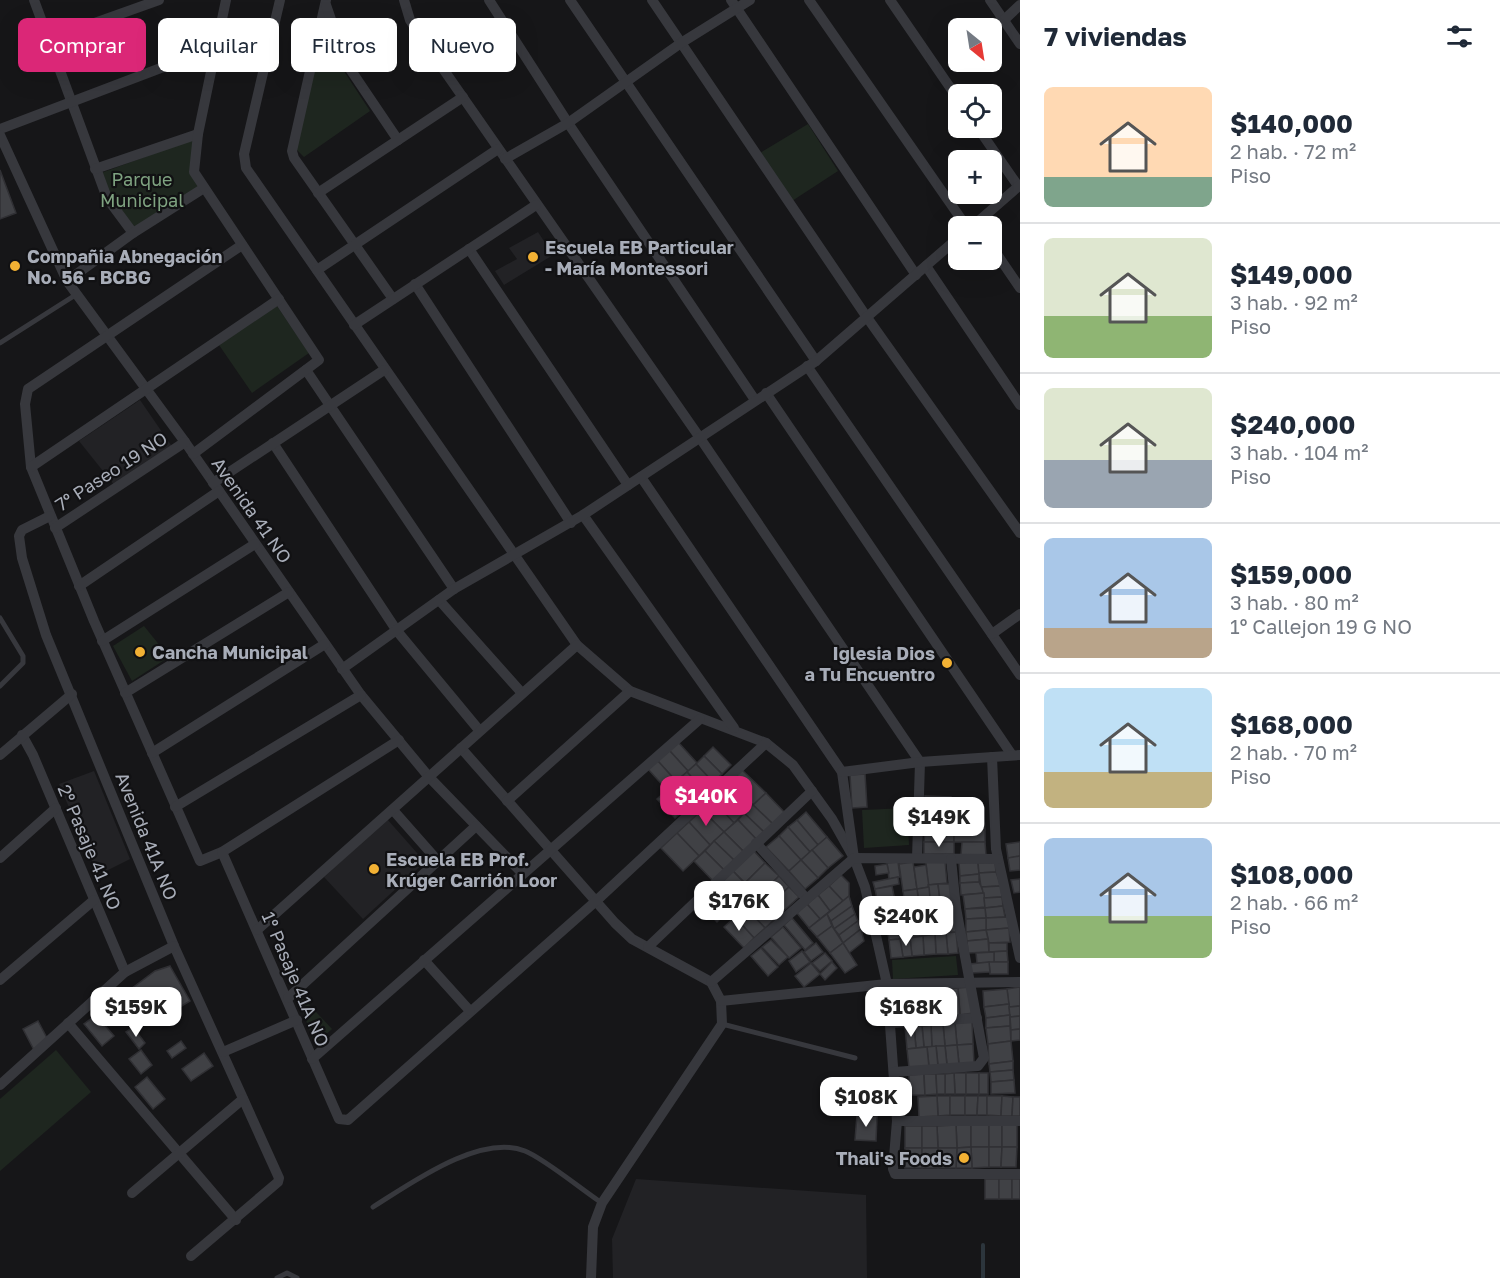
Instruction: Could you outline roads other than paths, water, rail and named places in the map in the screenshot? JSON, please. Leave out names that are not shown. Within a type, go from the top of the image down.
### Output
[{"type":"street","points":[[34,0],[39,18]]},
{"type":"street","points":[[108,18],[159,0]]},
{"type":"street","points":[[222,18],[226,0]]},
{"type":"street","points":[[280,0],[244,154],[246,168],[577,645],[630,691],[700,718],[734,728],[766,743],[793,765],[832,819],[854,858],[865,887],[887,984],[897,1121],[893,1169],[898,1175],[1020,1174]]},
{"type":"street","points":[[404,0],[410,20],[536,205],[700,438],[920,762],[917,858]]},
{"type":"street","points":[[489,0],[568,123],[754,400]]},
{"type":"street","points":[[570,0],[1020,675]]},
{"type":"street","points":[[652,0],[866,316],[1020,532]]},
{"type":"street","points":[[505,159],[568,123],[734,4],[750,0]]},
{"type":"street","points":[[809,0],[966,216]]},
{"type":"street","points":[[890,0],[948,84]]},
{"type":"street","points":[[990,0],[1020,44]]},
{"type":"street","points":[[326,2],[346,63],[398,140]]},
{"type":"street","points":[[326,2],[292,146],[294,158],[393,299]]},
{"type":"street","points":[[734,4],[916,274]]},
{"type":"street","points":[[1004,20],[1020,4]]},
{"type":"street","points":[[0,129],[158,69]]},
{"type":"street","points":[[59,72],[111,205],[133,233]]},
{"type":"street","points":[[193,454],[319,360],[193,169],[211,72]]},
{"type":"street","points":[[318,193],[463,97]]},
{"type":"street","points":[[95,169],[198,134]]},
{"type":"street","name":"Avenida 41 NO","points":[[0,135],[2,147],[67,281],[185,442],[361,695],[429,777],[522,873]]},
{"type":"street","points":[[984,216],[1019,185],[985,138]]},
{"type":"street","points":[[317,270],[498,148]]},
{"type":"street","points":[[67,281],[133,233],[204,188]]},
{"type":"street","points":[[354,325],[536,205]]},
{"type":"street","points":[[242,245],[28,389],[25,404],[31,467],[102,641],[200,861],[222,852],[399,740]]},
{"type":"street","points":[[342,669],[454,589],[513,553],[583,515],[811,363],[948,247]]},
{"type":"street","points":[[469,249],[628,485]]},
{"type":"street","points":[[1002,262],[1020,288]]},
{"type":"street","points":[[926,266],[1020,405]]},
{"type":"street","points":[[415,284],[571,522]]},
{"type":"street","points":[[31,467],[279,299]]},
{"type":"street","points":[[306,370],[454,589]]},
{"type":"street","points":[[79,586],[273,443],[384,370]]},
{"type":"street","points":[[766,393],[1016,755],[920,762],[842,772]]},
{"type":"street","name":"7º Paseo 19 NO","points":[[56,528],[185,442]]},
{"type":"street","points":[[273,443],[397,631],[480,730]]},
{"type":"street","points":[[640,477],[842,772],[854,858]]},
{"type":"street","points":[[583,515],[734,728]]},
{"type":"street","name":"Avenida 41A NO","points":[[51,516],[22,530],[19,536],[22,558],[46,634],[174,946],[279,1178],[278,1182],[236,1220]]},
{"type":"street","points":[[102,641],[255,544]]},
{"type":"street","points":[[125,693],[289,592]]},
{"type":"street","points":[[439,600],[521,692]]},
{"type":"street","points":[[992,634],[1020,614]]},
{"type":"street","points":[[152,753],[325,644]]},
{"type":"street","points":[[257,930],[393,810],[521,692],[577,645]]},
{"type":"street","points":[[507,801],[630,691]]},
{"type":"street","points":[[0,755],[72,694]]},
{"type":"street","points":[[175,807],[361,695]]},
{"type":"street","points":[[312,1059],[700,718]]},
{"type":"street","name":"2º Pasaje 41 NO","points":[[22,735],[56,808],[125,972]]},
{"type":"street","points":[[424,960],[470,1011],[596,901],[766,743]]},
{"type":"street","points":[[461,748],[549,849],[632,939],[711,982],[721,1001],[722,1024],[602,1203],[593,1227],[591,1278]]},
{"type":"street","points":[[992,757],[998,859],[1020,958]]},
{"type":"street","points":[[648,947],[812,792]]},
{"type":"street","points":[[0,858],[56,808]]},
{"type":"street","points":[[393,810],[438,861]]},
{"type":"street","points":[[288,998],[476,826]]},
{"type":"street","points":[[756,843],[807,899]]},
{"type":"street","name":"1º Pasaje 41A NO","points":[[222,852],[288,998],[339,1119],[348,1120],[470,1011]]},
{"type":"street","points":[[711,982],[854,858],[998,859]]},
{"type":"street","points":[[894,1072],[978,1066],[984,1058],[956,908],[951,859]]},
{"type":"street","points":[[0,980],[94,900]]},
{"type":"street","points":[[872,919],[956,908]]},
{"type":"street","points":[[0,1085],[125,972],[174,946]]},
{"type":"street","points":[[721,1001],[887,984],[1020,982]]},
{"type":"street","points":[[891,1023],[977,1018]]},
{"type":"street","points":[[223,1052],[297,1020]]},
{"type":"street","points":[[68,1023],[236,1220],[192,1256]]},
{"type":"street","points":[[132,1193],[243,1099]]},
{"type":"street","points":[[897,1121],[1020,1121]]},
{"type":"lane","points":[[0,344],[77,294]]},
{"type":"lane","points":[[0,618],[22,657],[23,663],[0,687]]},
{"type":"lane","points":[[722,1024],[855,1058]]},
{"type":"lane","points":[[372,1207],[468,1154],[502,1146],[526,1151],[602,1203]]},
{"type":"lane","points":[[277,1278],[287,1272],[297,1278]]},
{"type":"waterway","points":[[983,1245],[983,1278]]},
{"type":"place","name":"Escuela EB Particular - María Montessori","points":[[533,257]]},
{"type":"place","name":"Compañia Abnegación No. 56 - BCBG","points":[[15,266]]},
{"type":"place","name":"Cancha Municipal","points":[[140,652]]},
{"type":"place","name":"Iglesia Dios a Tu Encuentro","points":[[947,663]]},
{"type":"place","name":"Escuela EB Prof. Krúger Carrión Loor","points":[[374,869]]},
{"type":"place","name":"Thali's Foods","points":[[964,1158]]},
{"type":"park label","name":"Parque Municipal","points":[[142,189]]}]
